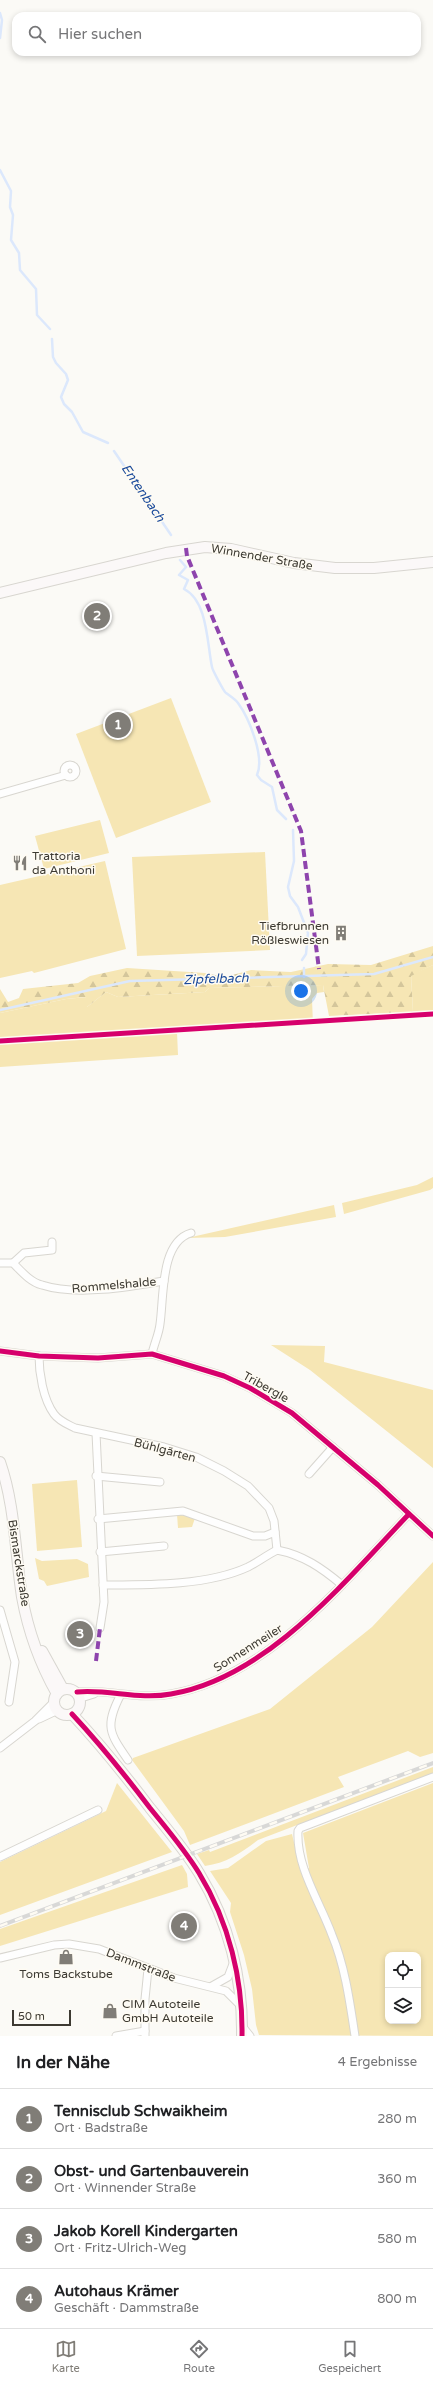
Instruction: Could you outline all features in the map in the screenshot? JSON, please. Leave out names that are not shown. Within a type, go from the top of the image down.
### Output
[{"type":"street","name":"Winnender Straße","points":[[0,593],[186,548],[204,547],[231,549],[294,563],[335,568],[374,568],[433,562]]},
{"type":"street","points":[[0,794],[66,775]]},
{"type":"street","points":[[152,1354],[160,1326],[164,1281],[172,1248],[184,1235],[191,1233]]},
{"type":"street","points":[[0,1263],[12,1263],[24,1253],[52,1250],[52,1242]]},
{"type":"street","name":"Rommelshalde","points":[[12,1263],[25,1275],[40,1285],[67,1290],[164,1281]]},
{"type":"street","name":"Tribergle","points":[[0,1351],[39,1356],[98,1358],[152,1354],[224,1376],[250,1388],[292,1413],[333,1447],[433,1536]]},
{"type":"street","name":"Bühlgärten","points":[[39,1356],[39,1376],[53,1413],[62,1422],[74,1428],[171,1449],[196,1457],[248,1486],[270,1508],[277,1550]]},
{"type":"street","points":[[96,1433],[96,1476],[104,1610],[100,1628]]},
{"type":"street","points":[[309,1474],[333,1447]]},
{"type":"street","name":"Bismarckstraße","points":[[0,1462],[9,1491],[22,1598],[40,1661],[58,1699]]},
{"type":"street","points":[[96,1476],[160,1482]]},
{"type":"street","points":[[98,1519],[183,1511],[252,1536],[265,1536],[275,1532]]},
{"type":"street","name":"Sonnenmeiler","points":[[77,1703],[99,1692],[120,1696],[154,1697],[170,1695],[215,1681],[282,1641],[321,1606],[409,1514]]},
{"type":"street","points":[[100,1552],[164,1546]]},
{"type":"street","points":[[103,1585],[167,1582],[213,1577],[248,1567],[277,1550],[292,1553],[322,1568],[342,1584]]},
{"type":"street","points":[[0,1610],[15,1662],[9,1702]]},
{"type":"street","points":[[0,1748],[35,1721],[58,1699],[72,1689],[77,1703],[98,1741],[199,1873],[223,1922],[234,1960],[242,2006],[242,2031],[250,2036]]},
{"type":"street","points":[[120,1696],[110,1720],[110,1732],[128,1760]]},
{"type":"street","points":[[58,1699],[63,1714],[77,1703]]},
{"type":"street","points":[[355,2036],[341,1962],[333,1935],[304,1869],[298,1831],[300,1828],[433,1777]]},
{"type":"street","points":[[0,1857],[98,1810]]},
{"type":"street","name":"Dammstraße","points":[[0,1958],[39,1948],[69,1944],[116,1954],[148,1969],[193,1983],[212,1986],[233,1995],[242,2006]]},
{"type":"street","points":[[212,1986],[228,1977],[232,1971],[234,1960]]},
{"type":"street","points":[[116,2036],[145,2033],[145,1999],[148,1969]]},
{"type":"green space","points":[[171,698],[211,802],[116,838],[76,734]]},
{"type":"green space","points":[[100,820],[109,853],[44,869],[35,836]]},
{"type":"green space","points":[[265,852],[270,950],[137,956],[132,857]]},
{"type":"green space","points":[[105,861],[126,949],[34,973],[32,971],[0,978],[0,885]]},
{"type":"green space","points":[[433,946],[433,965],[411,976],[413,1012],[329,1016],[323,985],[209,988],[205,992],[118,997],[106,992],[87,1007],[86,997],[66,999],[0,1013],[0,989],[8,1002],[19,998],[23,989],[78,983],[90,976],[127,968],[205,973],[225,977],[251,970],[291,972],[328,964],[371,965]]},
{"type":"green space","points":[[433,965],[433,1011],[413,1012],[411,975]]},
{"type":"green space","points":[[323,985],[324,992],[317,993],[312,999],[313,1024],[177,1032],[178,1055],[0,1067],[0,1013],[66,999],[87,997],[87,1007],[106,992],[118,997],[205,992],[209,988]]},
{"type":"green space","points":[[433,1177],[433,1188],[430,1190],[344,1214],[342,1203],[417,1185]]},
{"type":"green space","points":[[334,1205],[336,1217],[225,1237],[187,1238]]},
{"type":"green space","points":[[271,1345],[325,1346],[324,1362],[433,1390],[433,1468],[310,1370]]},
{"type":"green space","points":[[77,1480],[82,1547],[37,1551],[32,1484]]},
{"type":"green space","points":[[177,1514],[195,1518],[192,1527],[178,1528]]},
{"type":"green space","points":[[35,1558],[42,1561],[77,1559],[88,1564],[89,1577],[47,1586],[44,1581],[39,1579]]},
{"type":"green space","points":[[433,1562],[433,1753],[420,1757],[408,1751],[338,1777],[344,1787],[190,1845],[184,1831],[132,1760],[133,1758],[270,1709],[372,1627]]},
{"type":"green space","points":[[433,1767],[433,1773],[258,1840],[227,1860],[205,1866],[197,1854],[209,1850],[210,1852]]},
{"type":"green space","points":[[117,1783],[172,1852],[0,1915],[0,1862],[106,1811]]},
{"type":"green space","points":[[433,1783],[433,2036],[259,2035],[256,2025],[252,1989],[244,1955],[230,1912],[231,1903],[210,1871],[228,1868],[266,1841],[292,1834],[301,1872],[309,1868],[303,1833]]},
{"type":"green space","points":[[182,1865],[187,1874],[188,1887],[0,1946],[0,1929]]},
{"type":"waterway","points":[[0,13],[2,20],[0,38]]},
{"type":"waterway","name":"Entenbach","points":[[0,170],[11,191],[10,207],[13,215],[11,240],[19,253],[20,270],[36,289],[37,315],[50,329]]},
{"type":"waterway","name":"Entenbach","points":[[52,339],[53,357],[56,363],[66,374],[68,380],[61,397],[64,404],[72,412],[83,432],[108,443]]},
{"type":"waterway","name":"Entenbach","points":[[114,451],[171,535]]},
{"type":"waterway","name":"Entenbach","points":[[180,560],[186,567],[179,575],[188,580],[184,589],[192,595],[198,603],[202,613],[213,669],[225,692],[238,703],[247,718],[255,738],[259,758],[257,775],[261,780],[272,787],[277,810],[286,819]]},
{"type":"waterway","name":"Entenbach","points":[[293,830],[294,861],[288,887],[290,896],[298,907],[308,933],[306,954],[302,960]]},
{"type":"waterway","name":"Zipfelbach","points":[[0,1010],[130,981],[374,974],[433,957]]},
{"type":"waterway","name":"Zipfelbach","points":[[304,968],[304,977]]},
{"type":"railway","points":[[0,1926],[433,1763]]},
{"type":"marked path","points":[[186,548],[187,556],[301,831],[319,969]]},
{"type":"marked path","points":[[96,1661],[100,1628]]},
{"type":"cycle path","points":[[0,1041],[433,1014]]},
{"type":"cycle path","points":[[0,1351],[39,1356],[98,1358],[152,1354],[224,1376],[250,1388],[292,1413],[378,1485],[433,1536]]},
{"type":"cycle path","points":[[77,1692],[89,1691],[159,1696],[206,1684],[240,1669],[272,1648],[302,1623],[331,1596],[409,1514]]},
{"type":"cycle path","points":[[72,1714],[112,1760],[176,1840],[194,1864],[210,1892],[226,1931],[237,1973],[242,2015],[242,2036]]},
{"type":"place","name":"Obst- und Gartenbauverein","points":[[97,616]]},
{"type":"place","name":"Tennisclub Schwaikheim","points":[[118,725]]},
{"type":"place","name":"Trattoria da Anthoni","points":[[20,863]]},
{"type":"place","name":"Tiefbrunnen Rößleswiesen","points":[[341,933]]},
{"type":"place","name":"Jakob Korell Kindergarten","points":[[80,1634]]},
{"type":"place","name":"Autohaus Krämer","points":[[184,1926]]},
{"type":"place","name":"Toms Backstube","points":[[66,1957]]},
{"type":"place","name":"CIM Autoteile GmbH Autoteile","points":[[110,2011]]}]
